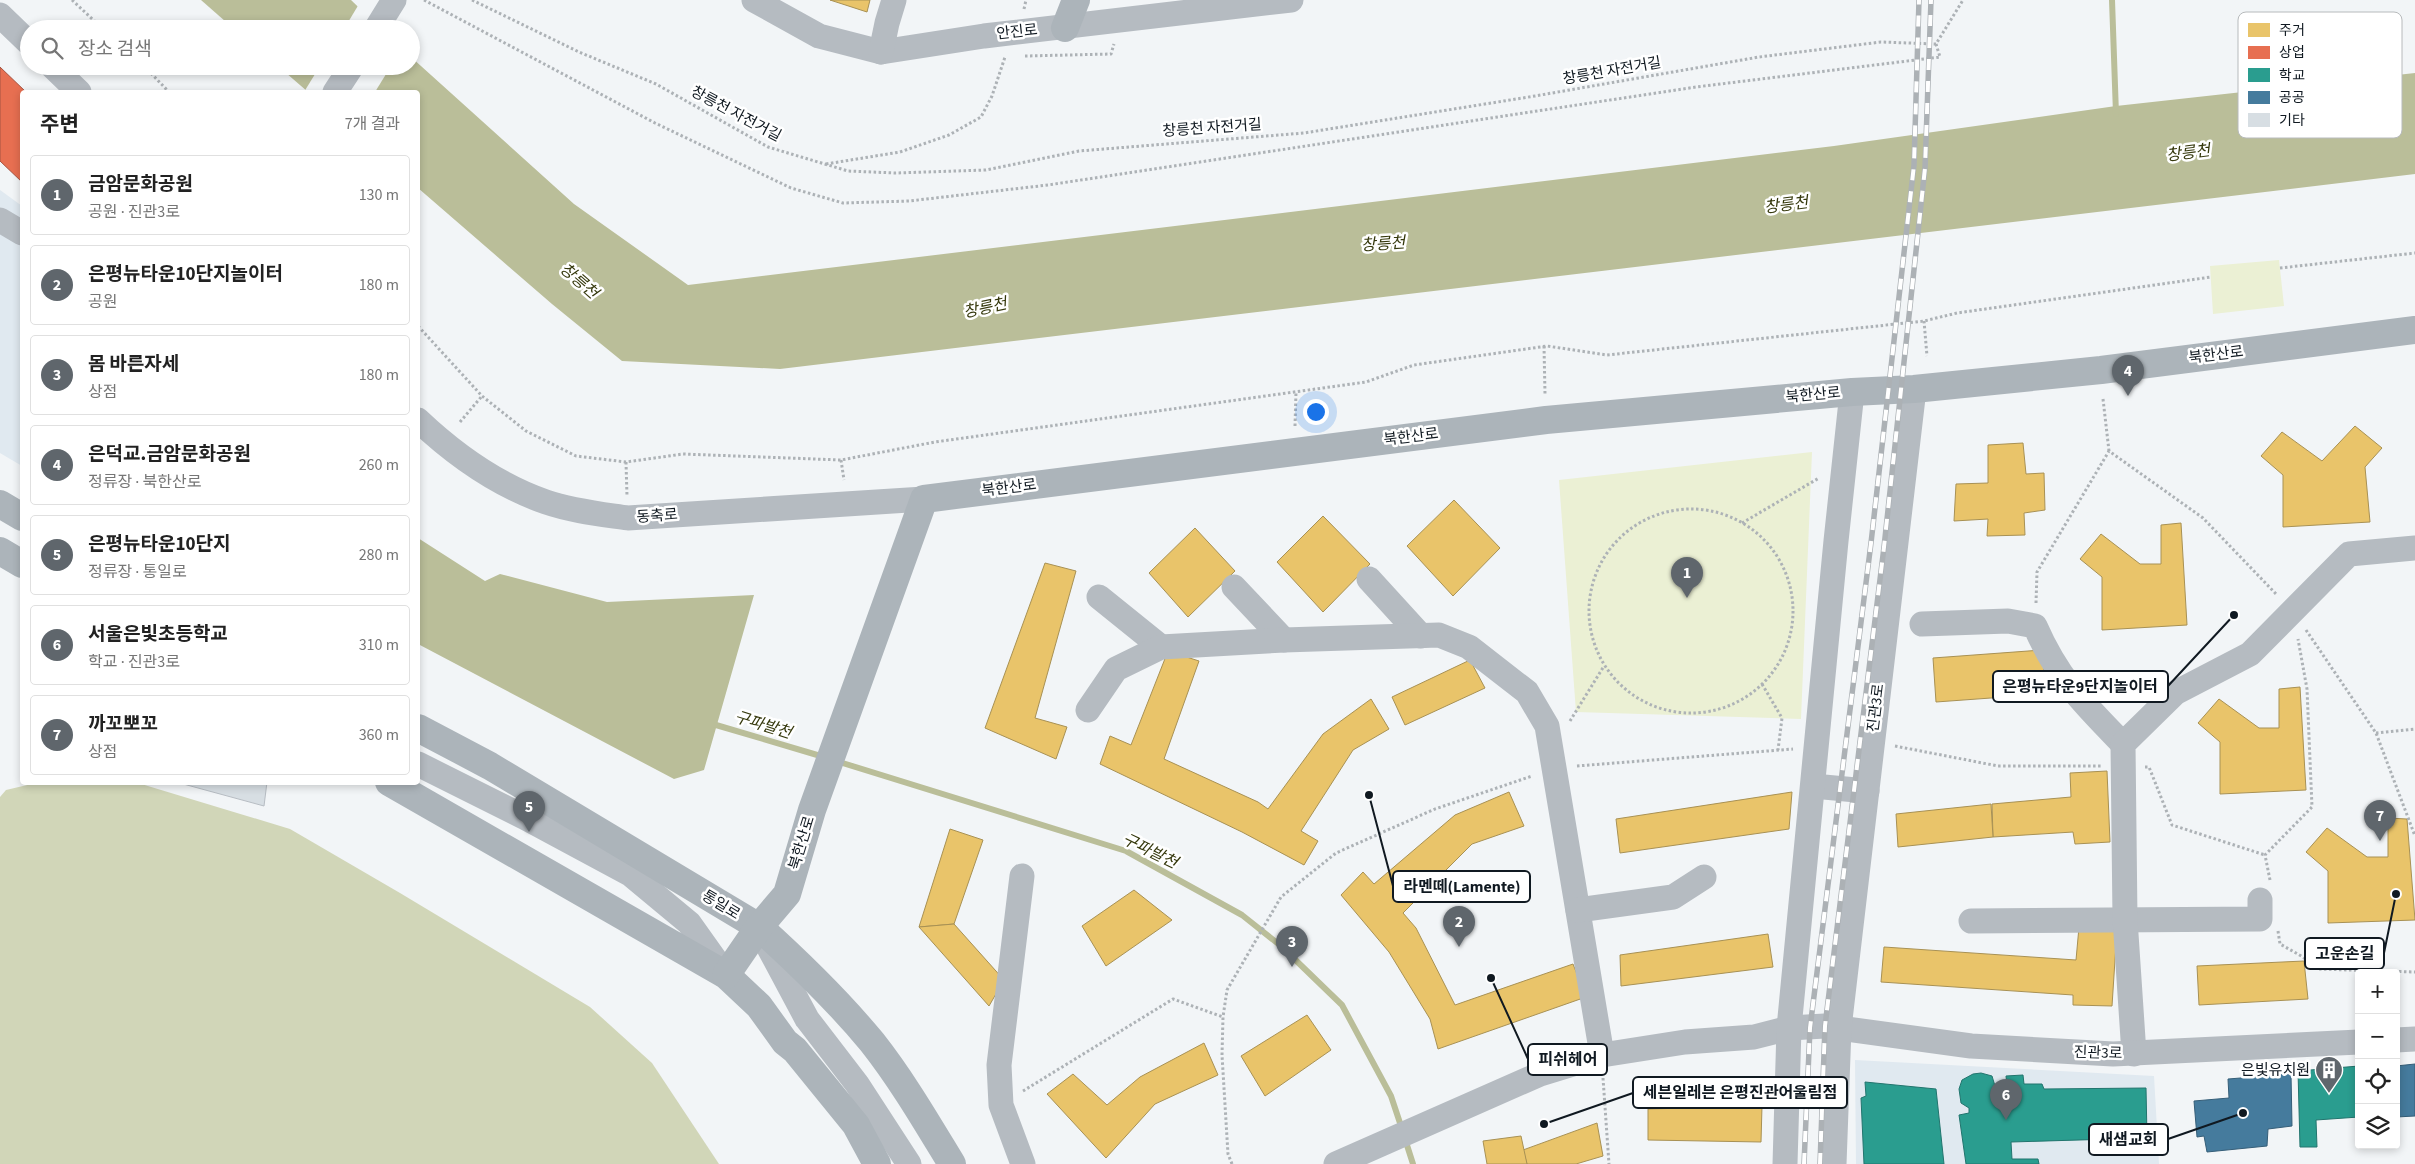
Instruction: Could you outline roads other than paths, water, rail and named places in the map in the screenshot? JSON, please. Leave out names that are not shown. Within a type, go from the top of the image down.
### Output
[{"type":"main road","points":[[1065,28],[1076,0]]},
{"type":"main road","name":"북한산로","points":[[726,975],[759,927],[787,894],[812,810],[924,499],[1546,420],[1852,392],[1914,389],[2101,370],[2415,330]]},
{"type":"main road","points":[[0,504],[20,516]]},
{"type":"main road","points":[[0,550],[20,563]]},
{"type":"main road","name":"통일로","points":[[420,729],[490,766],[759,927],[794,958],[872,1042],[922,1114],[952,1164]]},
{"type":"main road","points":[[394,785],[726,975],[759,1006],[786,1042],[795,1050],[856,1125],[877,1164]]},
{"type":"street","points":[[382,20],[394,0]]},
{"type":"street","points":[[881,52],[894,0]]},
{"type":"street","name":"안진로","points":[[757,1],[819,36],[881,52],[984,36],[1065,28],[1250,2],[1291,0]]},
{"type":"street","points":[[0,15],[20,34]]},
{"type":"street","points":[[61,75],[77,90]]},
{"type":"street","points":[[336,90],[346,75]]},
{"type":"street","points":[[0,220],[20,231]]},
{"type":"street","name":"진관3로","points":[[1834,1164],[1839,1028],[1914,389]]},
{"type":"street","points":[[1785,1164],[1790,1028],[1852,392]]},
{"type":"street","name":"동축로","points":[[420,422],[439,440],[492,479],[546,502],[585,512],[628,518],[924,499]]},
{"type":"street","points":[[2123,755],[2175,693],[2250,654],[2349,554],[2415,548]]},
{"type":"street","points":[[1369,579],[1421,636]]},
{"type":"street","points":[[1234,588],[1284,640]]},
{"type":"street","points":[[1098,597],[1161,647]]},
{"type":"street","points":[[1922,624],[2008,621],[2035,626],[2048,656],[2072,691],[2123,755],[2125,919],[2134,1054]]},
{"type":"street","points":[[1088,710],[1116,669],[1161,647],[1284,640],[1439,635],[1469,646],[1527,692],[1547,726],[1602,1055]]},
{"type":"street","points":[[420,765],[524,817],[630,874],[689,924],[726,975]]},
{"type":"street","points":[[1814,786],[1867,791]]},
{"type":"street","points":[[1022,876],[999,1066],[1001,1105],[1023,1164]]},
{"type":"street","points":[[1578,910],[1673,897],[1704,877]]},
{"type":"street","points":[[1971,921],[2260,919],[2265,891]]},
{"type":"street","points":[[759,927],[807,1019],[857,1084],[909,1164]]},
{"type":"street","name":"진관3로","points":[[1336,1164],[1540,1074],[1602,1055],[1685,1042],[1754,1037],[1790,1028],[1839,1028],[1971,1046],[2134,1054],[2355,1042]]},
{"type":"street","points":[[2400,1040],[2415,1039]]},
{"type":"water","points":[[201,0],[351,0],[372,20],[224,20]]},
{"type":"water","name":"창릉천","points":[[420,65],[574,204],[688,285],[1834,146],[2116,106],[2238,93],[2238,138],[2402,138],[2402,74],[2415,73],[2415,174],[780,369],[622,361],[552,304],[420,190],[420,90],[306,90],[288,75],[420,75]]},
{"type":"water","points":[[420,539],[485,581],[500,574],[607,602],[754,595],[704,770],[674,779],[420,645]]},
{"type":"waterway","points":[[2112,0],[2116,114]]},
{"type":"waterway","name":"구파발천","points":[[716,725],[824,757]]},
{"type":"waterway","name":"구파발천","points":[[836,761],[1126,851],[1242,915],[1281,946],[1342,1005],[1391,1096],[1402,1129]]},
{"type":"waterway","name":"구파발천","points":[[1405,1139],[1413,1164]]},
{"type":"railway","points":[[1804,1164],[1810,1028],[1871,543],[1914,165],[1919,0]]},
{"type":"railway","points":[[1820,1164],[1825,1026],[1884,547],[1925,168],[1931,0]]},
{"type":"place","name":"은덕교.금암문화공원","points":[[2128,396]]},
{"type":"place","name":"금암문화공원","points":[[1687,598]]},
{"type":"place","name":"은평뉴타운9단지놀이터","points":[[2234,615]]},
{"type":"place","name":"라멘떼(Lamente)","points":[[1369,795]]},
{"type":"place","name":"은평뉴타운10단지","points":[[529,832]]},
{"type":"place","name":"까꼬뽀꼬","points":[[2380,841]]},
{"type":"place","name":"고운손길","points":[[2396,894]]},
{"type":"place","name":"은평뉴타운10단지놀이터","points":[[1459,947]]},
{"type":"place","name":"몸 바른자세","points":[[1292,967]]},
{"type":"place","name":"피쉬헤어","points":[[1491,978]]},
{"type":"place","name":"은빛유치원","points":[[2329,1094]]},
{"type":"place","name":"새샘교회","points":[[2243,1113]]},
{"type":"place","name":"서울은빛초등학교","points":[[2006,1120]]},
{"type":"place","name":"세븐일레븐 은평진관어울림점","points":[[1544,1124]]}]
